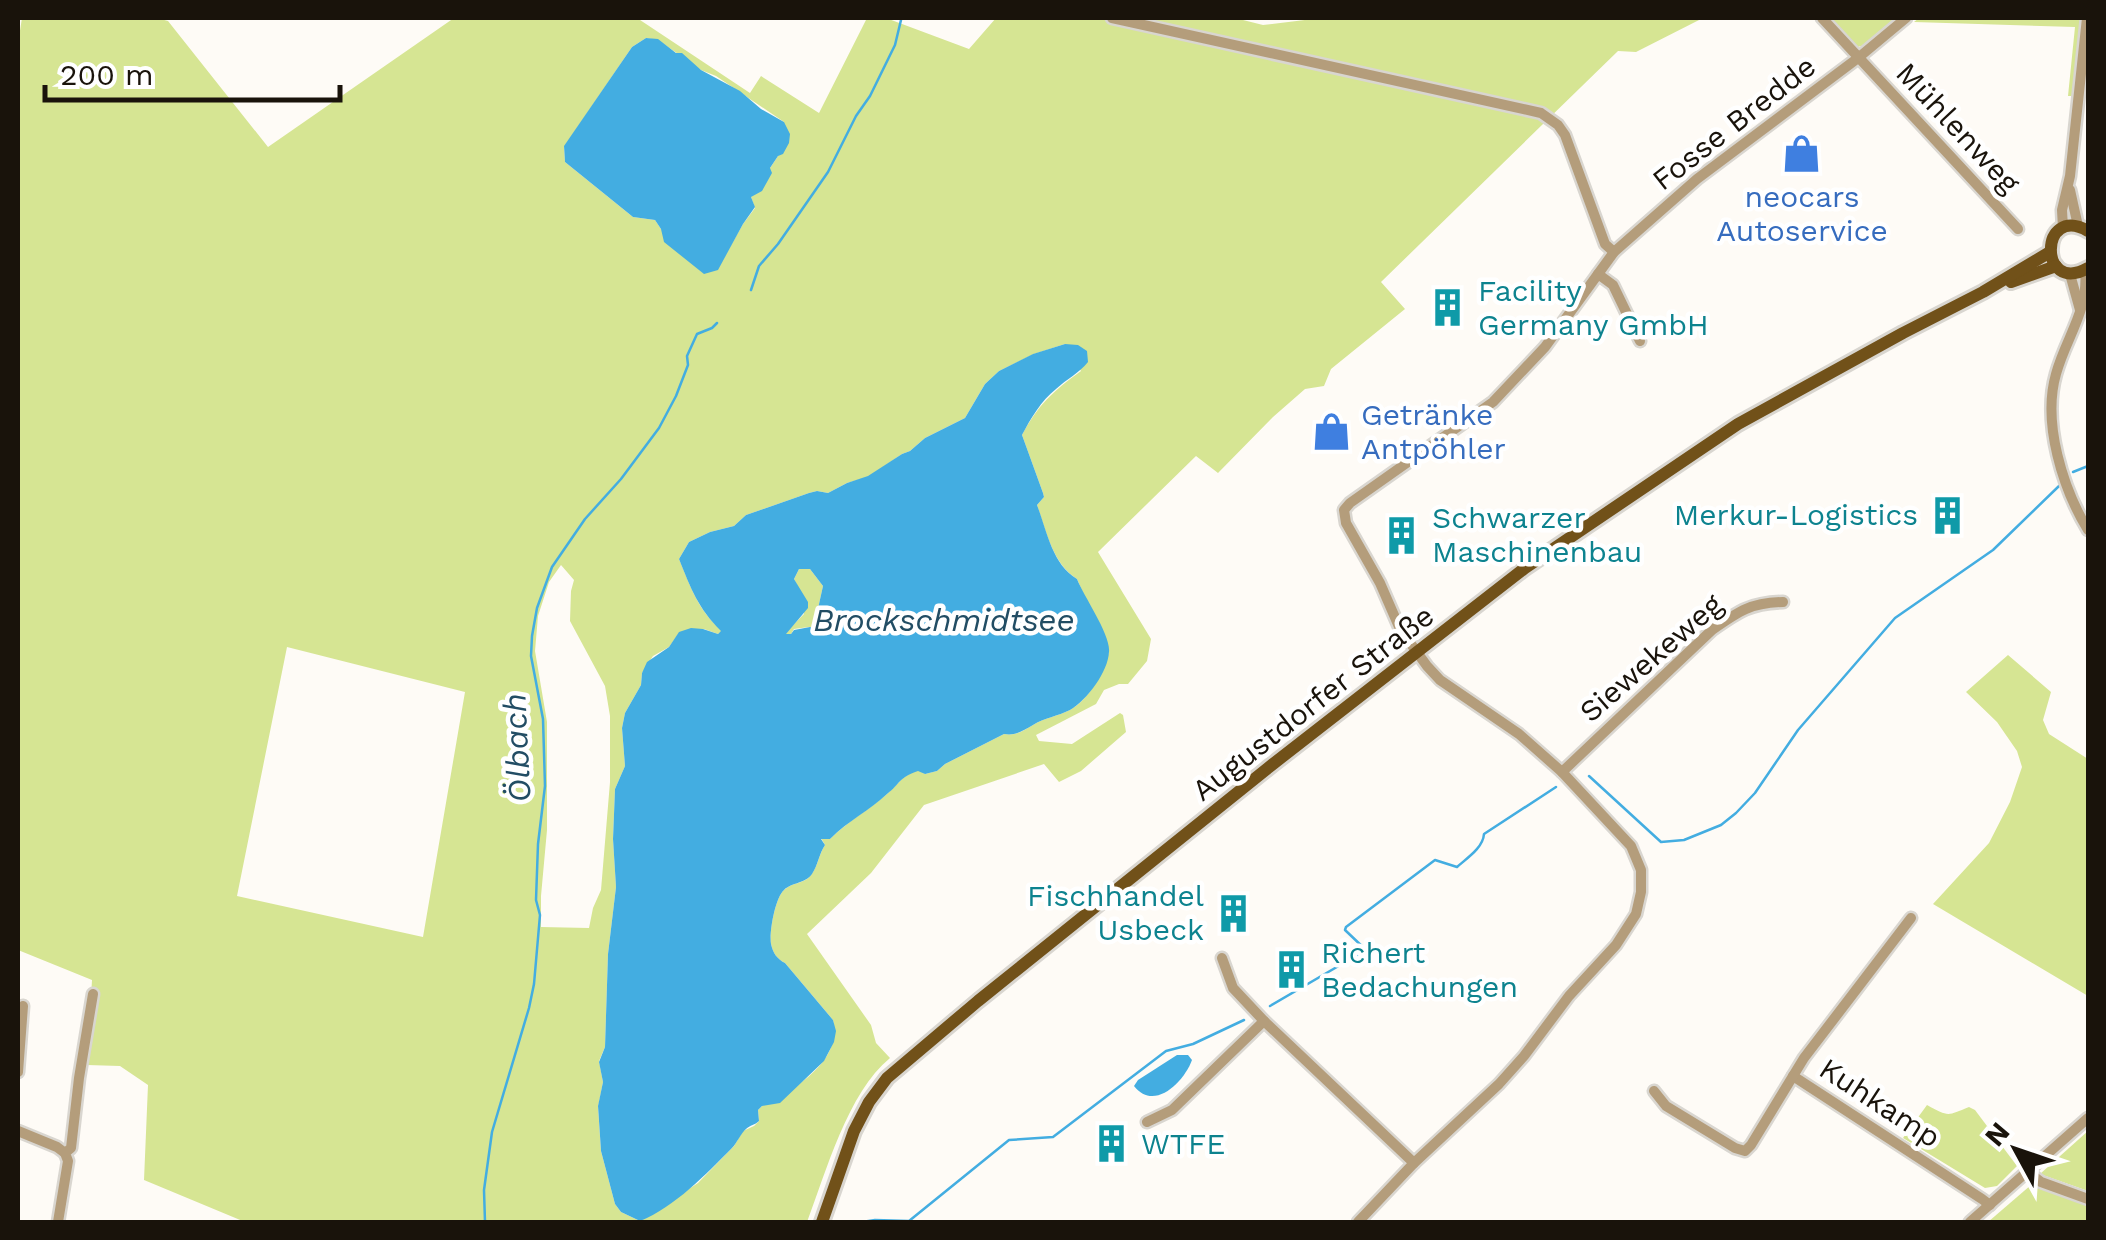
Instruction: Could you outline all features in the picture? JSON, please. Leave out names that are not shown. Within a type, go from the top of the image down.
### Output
[{"type":"main road","points":[[2076,229],[2052,238],[2050,252],[2056,266],[2070,274],[2087,269]]},
{"type":"main road","name":"Augustdorfer Straße","points":[[822,1222],[854,1131],[887,1078],[1273,764],[1525,568],[1738,424],[2050,252]]},
{"type":"main road","name":"Augustdorfer Straße","points":[[1983,292],[2056,266]]},
{"type":"street","points":[[1112,18],[1541,113],[1566,136],[1605,244],[1614,252]]},
{"type":"street","name":"Mühlenweg","points":[[1822,18],[2018,229]]},
{"type":"street","name":"Fosse Bredde","points":[[1418,652],[1400,629],[1380,583],[1346,523],[1344,510],[1493,402],[1545,347],[1614,252],[1696,180],[1906,18]]},
{"type":"street","points":[[2076,229],[2068,184],[2087,18]]},
{"type":"street","points":[[2087,269],[2087,290],[2055,376],[2052,408],[2058,461],[2088,530]]},
{"type":"street","points":[[1598,274],[1614,285],[1640,341]]},
{"type":"street","points":[[2070,274],[2080,312]]},
{"type":"street","name":"Siewekeweg","points":[[1562,772],[1712,630],[1759,603],[1783,602]]},
{"type":"street","points":[[1358,1222],[1524,1056],[1569,996],[1616,944],[1636,914],[1641,892],[1641,870],[1631,846],[1562,772],[1519,734],[1440,680],[1418,652]]},
{"type":"street","name":"Kuhkamp","points":[[1654,1091],[1666,1106],[1744,1151],[1752,1145],[1804,1058],[1911,918]]},
{"type":"street","points":[[1222,958],[1233,988],[1414,1163]]},
{"type":"street","points":[[64,1153],[71,1148],[93,994]]},
{"type":"street","points":[[18,1072],[23,1006]]},
{"type":"street","points":[[1147,1122],[1172,1110],[1264,1021]]},
{"type":"street","name":"Kuhkamp","points":[[1792,1076],[1990,1206]]},
{"type":"street","points":[[1970,1222],[2088,1118]]},
{"type":"street","points":[[18,1131],[57,1147],[68,1161],[58,1222]]},
{"type":"street","points":[[2028,1172],[2041,1182],[2088,1199]]},
{"type":"green space","points":[[22,18],[168,21],[268,147],[454,18],[637,18],[750,93],[761,76],[819,113],[867,18],[886,18],[969,49],[996,18],[1235,18],[1263,25],[1321,18],[1703,18],[1636,52],[1618,51],[1381,282],[1405,309],[1331,369],[1324,386],[1305,389],[1273,417],[1218,473],[1196,456],[1098,552],[1151,639],[1147,661],[1128,684],[1104,690],[1096,704],[1036,735],[1039,741],[1072,744],[1120,713],[1126,732],[1081,771],[1059,782],[1044,764],[924,805],[871,873],[807,934],[871,1025],[876,1043],[890,1058],[875,1073],[850,1112],[807,1222],[245,1222],[144,1180],[148,1085],[120,1066],[87,1065],[92,980],[18,950],[18,43]],"holes":[[[646,38],[658,40],[784,122],[778,156],[751,197],[755,208],[717,270],[661,229],[655,220],[633,217],[565,162],[564,147],[632,47]],[[1065,344],[1081,371],[1047,399],[1022,435],[1043,493],[1037,505],[1051,546],[1062,565],[1077,579],[1109,652],[1103,668],[1090,692],[1070,710],[1019,732],[1004,734],[937,771],[912,773],[830,839],[821,838],[825,845],[811,875],[787,887],[778,900],[771,939],[776,955],[833,1020],[830,1049],[813,1073],[758,1110],[759,1121],[743,1131],[734,1146],[698,1183],[640,1221],[621,1212],[615,1204],[601,1151],[598,1107],[616,887],[615,789],[625,766],[625,713],[653,656],[669,647],[679,633],[722,631],[701,607],[679,559],[689,542],[734,526],[746,515],[809,493],[828,493],[868,477],[925,438],[965,418],[985,384],[999,371]],[[561,565],[574,580],[570,621],[605,686],[610,716],[610,782],[601,890],[589,928],[541,927],[547,830],[547,722],[535,651],[538,616],[549,582]],[[287,647],[465,692],[423,937],[237,896]]]},
{"type":"green space","points":[[1823,18],[1895,18],[1862,46],[1853,48]]},
{"type":"green space","points":[[1919,18],[2081,18],[2072,96],[2068,96],[2075,27],[1914,22]]},
{"type":"green space","points":[[799,569],[810,569],[823,586],[818,626],[815,630],[809,627],[784,634],[804,614],[794,579]]},
{"type":"green space","points":[[2008,655],[2051,692],[2043,720],[2049,734],[2088,759],[2088,996],[1933,904],[1989,843],[2022,767],[2017,751],[1997,722],[1966,692]]},
{"type":"green space","points":[[1927,1105],[1948,1114],[1969,1107],[1975,1110],[2017,1166],[1997,1186],[1985,1188],[1903,1138]]},
{"type":"green space","points":[[2088,1131],[2088,1191],[2040,1174]]},
{"type":"green space","points":[[2031,1185],[2088,1205],[2088,1222],[1988,1222]]},
{"type":"water","points":[[646,38],[658,39],[701,70],[740,91],[784,122],[790,134],[789,143],[770,168],[772,173],[762,191],[751,197],[755,207],[718,270],[704,274],[664,242],[655,220],[633,217],[565,162],[564,146],[632,47]]},
{"type":"water","name":"Brockschmidtsee","points":[[1065,344],[1087,351],[1088,362],[1046,399],[1022,435],[1043,493],[1037,505],[1051,546],[1062,565],[1077,579],[1106,636],[1109,652],[1101,677],[1070,710],[1019,732],[1004,734],[937,771],[918,771],[907,776],[830,839],[821,839],[825,845],[812,874],[787,887],[778,900],[771,939],[776,955],[833,1020],[834,1042],[824,1061],[780,1103],[758,1110],[759,1121],[744,1131],[701,1179],[678,1199],[640,1221],[621,1212],[615,1204],[601,1151],[598,1106],[603,1082],[599,1062],[605,1047],[608,954],[616,887],[615,789],[625,766],[625,713],[641,685],[647,662],[669,647],[679,632],[691,628],[718,634],[721,631],[691,589],[679,559],[689,542],[734,526],[746,515],[809,493],[828,493],[868,476],[925,438],[965,418],[985,384],[999,371]],"holes":[[[799,569],[810,569],[823,586],[818,626],[786,634],[808,608],[794,579]]]},
{"type":"water","points":[[1177,1055],[1188,1055],[1192,1060],[1168,1091],[1150,1096],[1134,1086],[1138,1080]]},
{"type":"waterway","name":"Ölbach","points":[[751,290],[759,266],[828,172],[895,45],[901,20]]},
{"type":"waterway","name":"Ölbach","points":[[485,1222],[484,1190],[492,1132],[529,1008],[540,915],[536,900],[545,786],[543,719],[531,656],[537,608],[552,567],[585,519],[659,428],[676,396],[697,334],[717,323]]},
{"type":"waterway","points":[[2073,472],[2088,466]]},
{"type":"waterway","points":[[1589,776],[1661,842],[1684,840],[1721,825],[1755,793],[1798,730],[1895,618],[1993,550],[2059,486]]},
{"type":"waterway","points":[[1270,1006],[1366,950],[1346,927],[1435,860],[1457,867],[1478,848],[1484,834],[1556,787]]},
{"type":"waterway","points":[[862,1222],[909,1221],[1009,1140],[1053,1137],[1166,1051],[1193,1044],[1244,1020]]},
{"type":"place","name":"neocars Autoservice","points":[[1802,153]]},
{"type":"place","name":"Facility Germany GmbH","points":[[1448,308]]},
{"type":"place","name":"Getränke Antpöhler","points":[[1331,432]]},
{"type":"place","name":"Merkur-Logistics","points":[[1948,515]]},
{"type":"place","name":"Schwarzer Maschinenbau","points":[[1402,535]]},
{"type":"place","name":"Fischhandel Usbeck","points":[[1234,913]]},
{"type":"place","name":"Richert Bedachungen","points":[[1291,970]]},
{"type":"place","name":"WTFE","points":[[1111,1144]]}]
